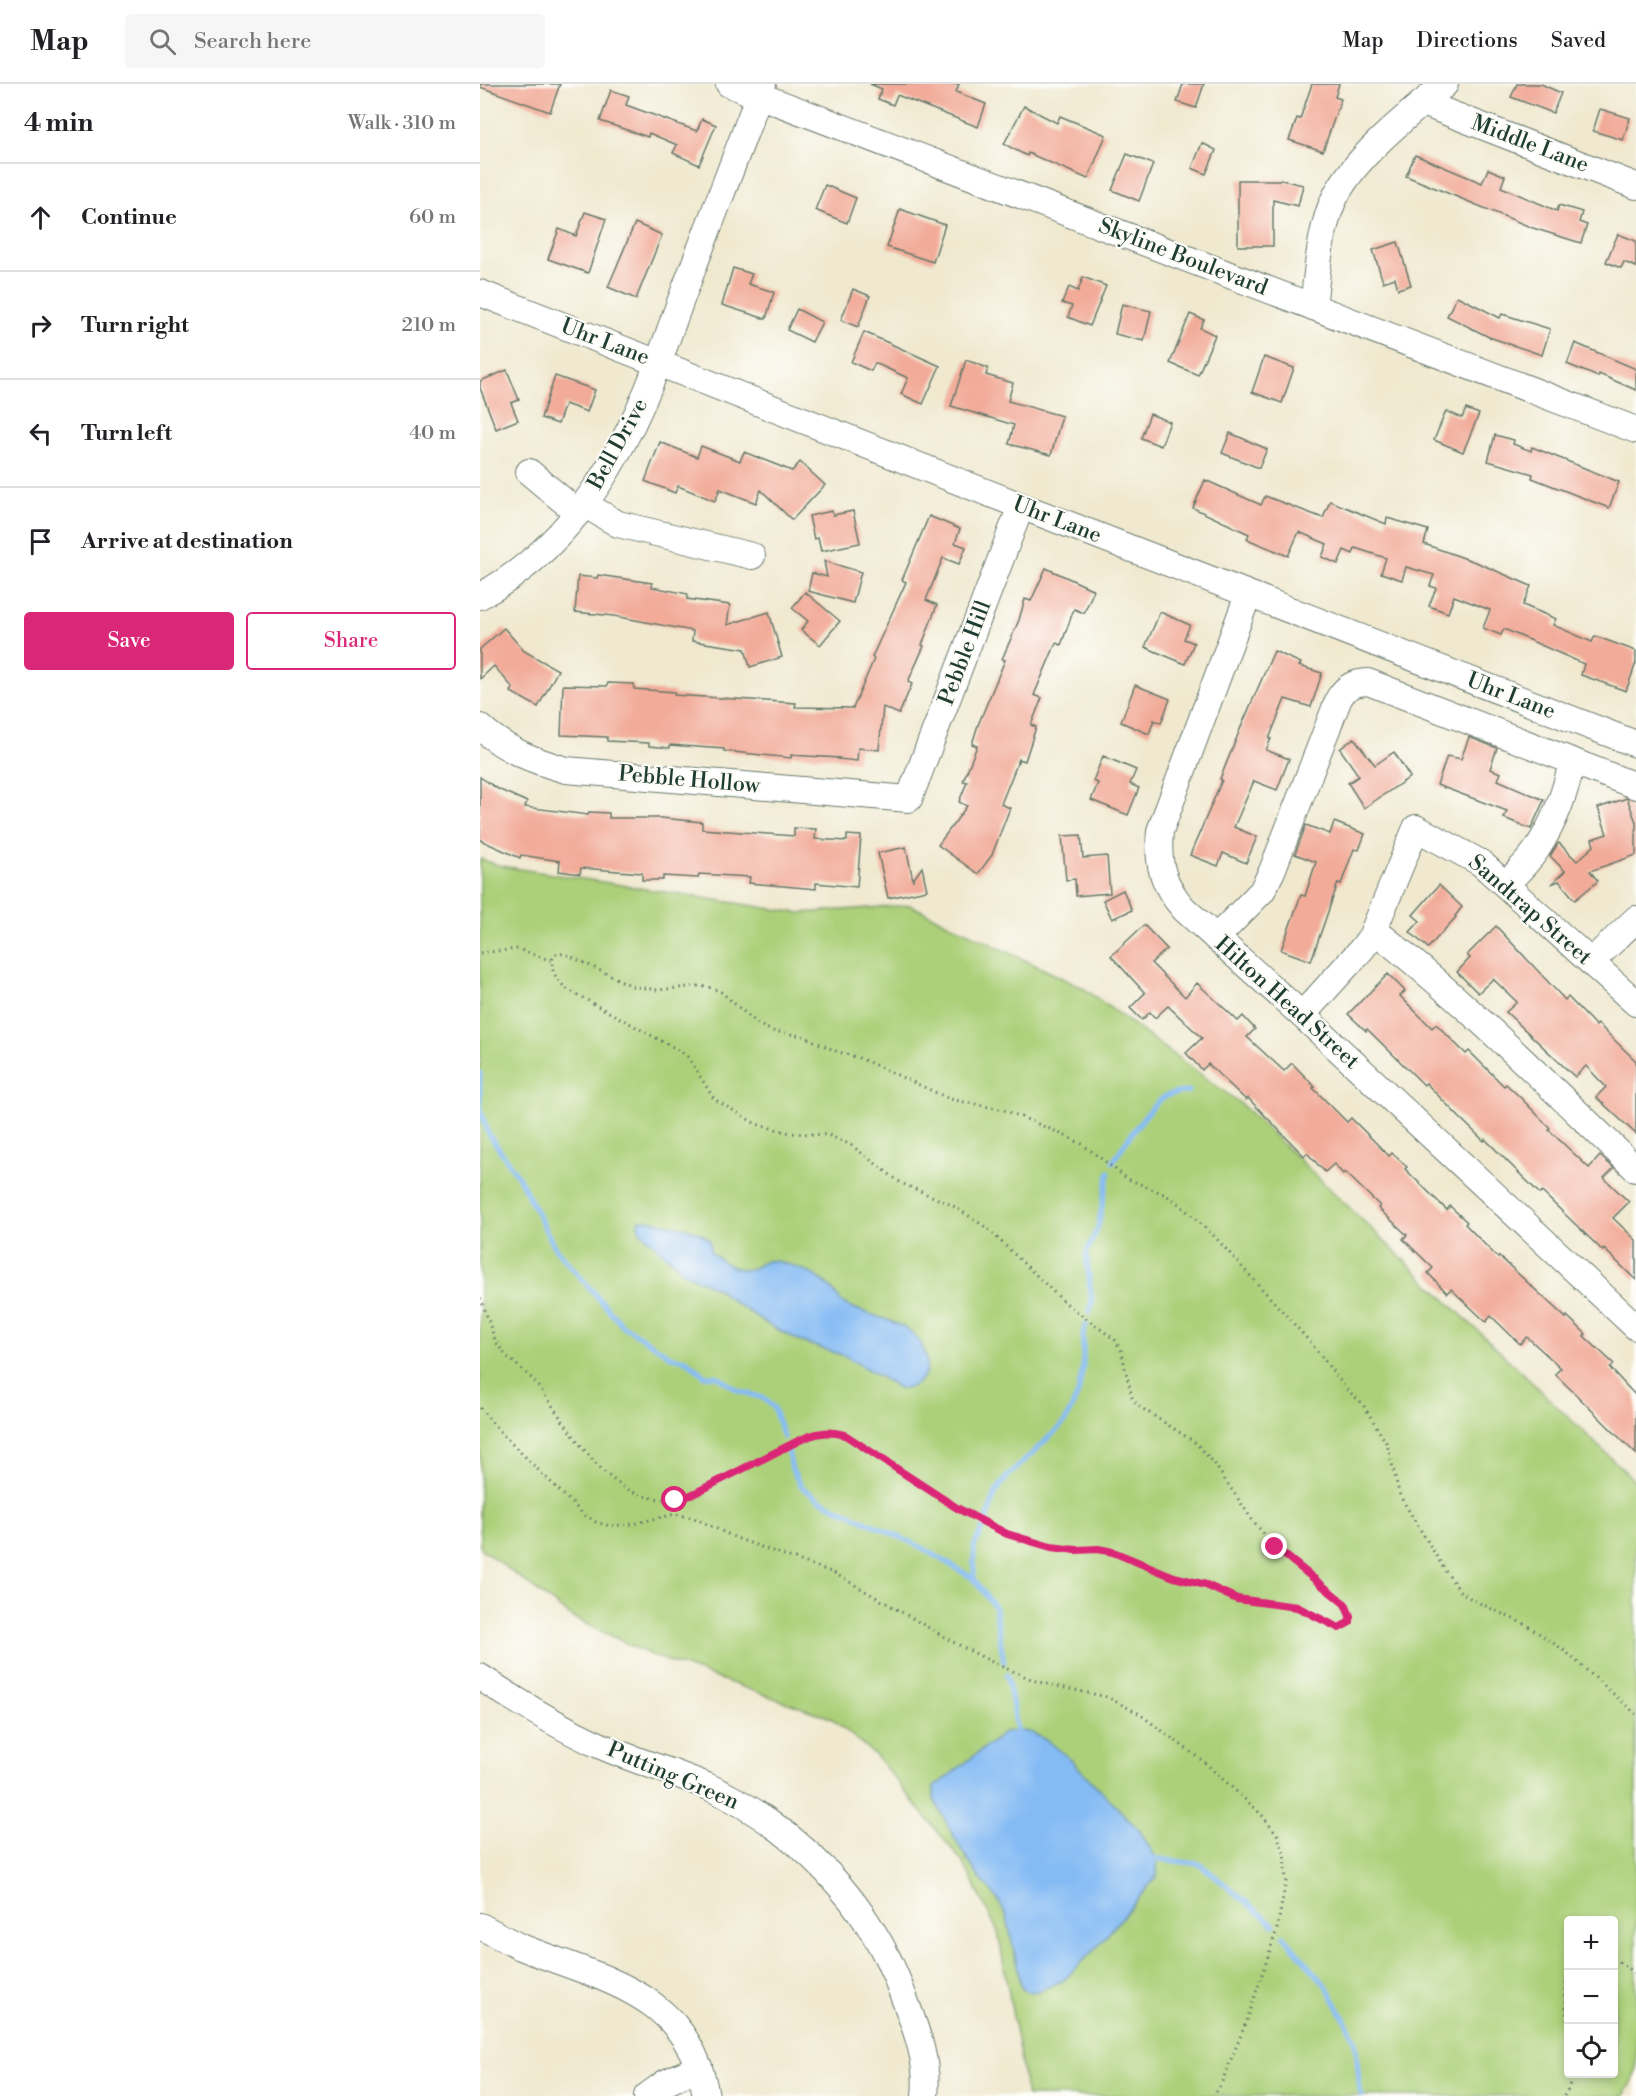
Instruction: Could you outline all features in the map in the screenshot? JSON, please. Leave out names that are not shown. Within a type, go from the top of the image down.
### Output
[{"type":"street","name":"Skyline Boulevard","points":[[729,84],[761,90],[1313,307],[1636,430]]},
{"type":"street","points":[[1313,307],[1322,237],[1329,209],[1342,183],[1367,154],[1445,84]]},
{"type":"street","name":"Bell Drive","points":[[480,596],[544,550],[581,509],[614,460],[647,391],[761,90]]},
{"type":"street","name":"Middle Lane","points":[[1423,103],[1636,186]]},
{"type":"street","name":"Uhr Lane","points":[[480,293],[1021,506],[1636,744]]},
{"type":"street","points":[[529,472],[581,509],[618,524],[752,556]]},
{"type":"street","name":"Pebble Hill","points":[[909,799],[1021,506]]},
{"type":"street","name":"Hilton Head Street","points":[[1248,594],[1160,831],[1158,853],[1168,888],[1184,909],[1302,1015],[1636,1327]]},
{"type":"street","points":[[1216,938],[1262,891],[1272,871],[1339,698],[1347,687],[1357,683],[1368,682],[1636,786]]},
{"type":"street","name":"Pebble Hollow","points":[[480,728],[495,740],[527,758],[566,770],[909,799]]},
{"type":"street","points":[[1506,884],[1537,849],[1547,831],[1568,783],[1572,761]]},
{"type":"street","name":"Sandtrap Street","points":[[1374,930],[1416,828],[1481,863],[1636,1003]]},
{"type":"street","points":[[1591,962],[1636,920]]},
{"type":"street","points":[[1302,1015],[1361,951],[1374,930],[1406,955],[1636,1169]]},
{"type":"street","name":"Putting Green","points":[[480,1677],[529,1709],[599,1745],[709,1787],[743,1805],[776,1826],[806,1851],[834,1878],[858,1909],[897,1976],[922,2052],[925,2096]]},
{"type":"street","points":[[480,1926],[519,1946],[601,1976],[640,1995],[666,2014],[678,2027],[699,2067],[706,2096]]},
{"type":"street","points":[[647,2096],[665,2083],[699,2067]]},
{"type":"path","points":[[480,953],[518,949],[552,961]]},
{"type":"path","points":[[480,1298],[496,1341],[504,1354],[532,1379],[579,1445],[624,1488],[651,1499],[675,1500],[691,1495],[798,1441],[816,1433],[831,1431],[845,1435],[957,1508],[1007,1534],[1051,1547],[1113,1552],[1174,1577],[1206,1585],[1237,1599],[1297,1607],[1339,1628],[1350,1622],[1345,1604],[1275,1547],[1253,1521],[1213,1462],[1196,1443],[1137,1405],[1132,1397],[1121,1350],[1115,1340],[1063,1301],[987,1228],[952,1205],[901,1183],[851,1145],[828,1135],[790,1133],[756,1124],[714,1098],[688,1057],[565,988],[555,977],[551,965],[553,956],[558,953],[568,954],[632,986],[657,990],[699,986],[712,988],[721,992],[758,1024],[772,1031],[803,1036],[836,1052],[862,1059],[951,1099],[1004,1110],[1055,1131],[1082,1144],[1128,1179],[1179,1203],[1215,1237],[1311,1343],[1348,1391],[1362,1403],[1387,1444],[1400,1496],[1460,1591],[1473,1600],[1528,1626],[1565,1651],[1636,1714]]},
{"type":"path","points":[[480,1408],[499,1431],[583,1515],[596,1522],[610,1526],[633,1524],[675,1515],[694,1518],[736,1538],[834,1573],[996,1664],[1038,1682],[1107,1697],[1138,1713],[1203,1761],[1261,1814],[1277,1834],[1281,1844],[1286,1881],[1277,1929],[1247,2020],[1221,2084],[1213,2096]]},
{"type":"path","points":[[1618,1962],[1636,1973]]},
{"type":"path","points":[[1568,1970],[1566,2008],[1568,2024]]},
{"type":"path","points":[[1564,2096],[1571,2078]]},
{"type":"green space","points":[[480,859],[501,866],[799,913],[910,905],[1083,988],[1241,1104],[1636,1482],[1636,2072],[1624,2096],[1027,2096],[998,1932],[964,1864],[876,1756],[831,1718],[651,1655],[572,1617],[480,1546]]},
{"type":"water","points":[[640,1220],[672,1225],[700,1233],[710,1242],[710,1251],[723,1262],[740,1269],[751,1269],[765,1262],[776,1261],[812,1274],[825,1282],[845,1304],[889,1320],[910,1331],[918,1339],[925,1353],[926,1372],[910,1388],[899,1388],[845,1356],[802,1342],[769,1325],[718,1289],[686,1274],[640,1231],[638,1225]]},
{"type":"water","points":[[1017,1730],[1033,1733],[1051,1743],[1072,1761],[1140,1831],[1157,1860],[1157,1876],[1098,1946],[1064,1980],[1039,1991],[1029,1992],[1022,1989],[1007,1918],[998,1900],[976,1873],[959,1846],[934,1799],[934,1787],[1005,1732]]},
{"type":"building","points":[[480,84],[560,84],[550,112],[480,87]]},
{"type":"building","points":[[870,84],[959,84],[956,92],[986,104],[978,127],[897,95],[893,105],[878,99],[882,89]]},
{"type":"building","points":[[1183,84],[1204,84],[1196,108],[1177,102]]},
{"type":"building","points":[[1312,84],[1339,84],[1335,97],[1341,99],[1323,151],[1289,140],[1297,118],[1300,119]]},
{"type":"building","points":[[1517,84],[1541,84],[1561,93],[1553,113],[1511,97]]},
{"type":"building","points":[[611,90],[629,96],[626,105],[697,131],[702,119],[716,125],[699,165],[673,153],[677,145],[649,133],[648,137],[600,121]]},
{"type":"building","points":[[1024,106],[1057,123],[1060,116],[1106,135],[1088,179],[1028,153],[1027,156],[1004,144]]},
{"type":"building","points":[[1600,109],[1630,118],[1623,140],[1593,131]]},
{"type":"building","points":[[1202,143],[1216,150],[1206,174],[1192,168]]},
{"type":"building","points":[[1127,154],[1153,164],[1139,201],[1112,190]]},
{"type":"building","points":[[1415,155],[1482,183],[1488,169],[1505,176],[1501,187],[1557,211],[1559,205],[1582,212],[1579,222],[1587,225],[1581,243],[1533,228],[1406,176]]},
{"type":"building","points":[[1238,180],[1282,180],[1303,185],[1298,206],[1273,200],[1273,246],[1238,246]]},
{"type":"building","points":[[825,185],[856,198],[847,223],[815,210]]},
{"type":"building","points":[[900,209],[945,225],[933,262],[887,247]]},
{"type":"building","points":[[585,212],[606,219],[588,273],[548,259],[559,229],[576,236]]},
{"type":"building","points":[[635,223],[662,235],[636,299],[608,287]]},
{"type":"building","points":[[1618,234],[1636,241],[1636,267],[1624,262],[1621,268],[1606,262]]},
{"type":"building","points":[[1398,242],[1411,285],[1398,289],[1395,278],[1383,282],[1373,250]]},
{"type":"building","points":[[733,268],[752,274],[748,284],[774,292],[766,319],[722,305]]},
{"type":"building","points":[[1083,277],[1106,286],[1090,326],[1068,317],[1072,306],[1062,303],[1069,287],[1078,291]]},
{"type":"building","points":[[853,289],[870,296],[858,327],[841,320]]},
{"type":"building","points":[[1457,296],[1500,318],[1502,314],[1550,329],[1542,355],[1489,337],[1447,316]]},
{"type":"building","points":[[1122,304],[1151,311],[1144,341],[1115,334]]},
{"type":"building","points":[[797,309],[822,322],[812,342],[787,330]]},
{"type":"building","points":[[1190,314],[1204,320],[1200,328],[1215,335],[1198,375],[1170,363]]},
{"type":"building","points":[[864,332],[940,366],[923,404],[901,394],[908,378],[875,363],[871,371],[851,362]]},
{"type":"building","points":[[1575,343],[1636,369],[1636,390],[1599,374],[1598,377],[1567,364]]},
{"type":"building","points":[[1264,357],[1294,368],[1282,403],[1252,392]]},
{"type":"building","points":[[966,360],[988,368],[986,375],[1013,383],[1008,401],[1062,416],[1051,455],[1009,444],[1014,425],[951,406]]},
{"type":"building","points":[[507,370],[519,400],[511,403],[518,420],[496,429],[480,388],[480,381]]},
{"type":"building","points":[[555,376],[595,390],[587,412],[565,404],[558,424],[541,418]]},
{"type":"building","points":[[1466,409],[1479,414],[1463,452],[1434,440],[1446,411],[1462,418]]},
{"type":"building","points":[[1150,414],[1170,422],[1161,446],[1141,438]]},
{"type":"building","points":[[1230,433],[1267,449],[1259,468],[1222,453]]},
{"type":"building","points":[[1495,435],[1514,440],[1513,444],[1531,451],[1532,447],[1619,482],[1609,508],[1532,478],[1533,474],[1488,461]]},
{"type":"building","points":[[660,442],[697,457],[701,446],[740,461],[744,452],[792,471],[800,462],[825,485],[792,520],[761,490],[756,503],[720,489],[715,501],[678,486],[675,493],[645,481]]},
{"type":"building","points":[[1205,480],[1261,505],[1265,496],[1323,518],[1330,501],[1386,524],[1387,518],[1428,530],[1424,544],[1478,563],[1531,586],[1523,605],[1556,619],[1553,625],[1592,642],[1595,636],[1636,651],[1636,663],[1626,691],[1581,675],[1584,664],[1504,629],[1501,635],[1483,628],[1490,610],[1454,596],[1448,613],[1429,606],[1436,588],[1430,586],[1434,575],[1406,567],[1402,580],[1381,573],[1386,558],[1355,548],[1353,554],[1344,550],[1338,564],[1322,557],[1327,544],[1299,532],[1288,556],[1247,539],[1249,534],[1193,508]]},
{"type":"building","points":[[832,511],[833,515],[853,511],[860,543],[821,551],[818,538],[814,539],[809,516]]},
{"type":"building","points":[[929,516],[960,529],[955,543],[966,547],[959,564],[943,558],[926,600],[937,605],[922,645],[924,646],[908,682],[912,684],[899,714],[883,707],[879,750],[858,748],[857,761],[791,755],[791,758],[724,751],[724,749],[670,745],[670,748],[649,746],[649,743],[607,741],[607,737],[561,735],[563,685],[634,684],[634,689],[675,692],[674,695],[796,703],[795,707],[853,708],[874,659],[872,657],[906,582],[902,580]]},
{"type":"building","points":[[824,561],[861,572],[853,603],[808,591],[812,573],[827,577]]},
{"type":"building","points":[[1046,568],[1094,590],[1084,613],[1074,609],[1061,645],[1056,643],[1034,695],[1042,698],[1031,725],[1036,727],[1025,761],[1019,759],[1001,804],[1010,808],[992,855],[978,874],[938,845],[967,806],[959,802],[967,782],[963,781],[977,746],[972,744],[978,725],[1005,660],[1002,659],[1019,620],[1025,599],[1031,601]]},
{"type":"building","points":[[598,575],[652,583],[652,587],[688,594],[687,599],[730,605],[727,625],[769,612],[782,657],[750,667],[745,649],[692,641],[693,631],[614,616],[575,612],[578,576],[597,578]]},
{"type":"building","points":[[805,592],[840,621],[820,645],[801,630],[808,621],[792,608]]},
{"type":"building","points":[[1160,612],[1190,625],[1184,639],[1194,643],[1185,664],[1145,647]]},
{"type":"building","points":[[504,628],[524,651],[558,670],[538,707],[511,692],[513,688],[494,666],[480,679],[480,649]]},
{"type":"building","points":[[1274,651],[1301,663],[1299,666],[1322,673],[1311,707],[1285,699],[1269,739],[1271,739],[1266,750],[1289,759],[1277,790],[1254,781],[1234,827],[1257,837],[1246,863],[1223,853],[1218,866],[1190,855]]},
{"type":"building","points":[[1135,685],[1170,699],[1161,723],[1154,720],[1149,734],[1121,722]]},
{"type":"building","points":[[1469,737],[1497,748],[1490,769],[1501,773],[1498,780],[1544,800],[1531,829],[1504,818],[1507,811],[1437,785],[1447,756],[1461,759]]},
{"type":"building","points":[[1354,738],[1375,765],[1394,752],[1410,777],[1364,808],[1348,783],[1359,776],[1340,749]]},
{"type":"building","points":[[1103,756],[1136,770],[1130,784],[1139,788],[1128,815],[1091,800],[1098,783],[1093,781]]},
{"type":"building","points":[[480,777],[498,789],[527,802],[525,807],[588,815],[589,812],[609,813],[609,818],[661,818],[702,822],[702,829],[794,836],[794,828],[816,829],[815,839],[847,841],[847,835],[861,836],[857,887],[816,883],[816,889],[749,883],[750,877],[699,874],[698,878],[663,876],[663,880],[642,880],[642,873],[581,868],[580,874],[559,871],[560,861],[521,855],[520,858],[480,840]]},
{"type":"building","points":[[1627,798],[1636,822],[1636,855],[1590,871],[1598,881],[1575,900],[1559,881],[1551,884],[1565,871],[1550,856],[1557,845],[1559,843],[1577,861],[1594,846],[1592,839],[1607,834],[1598,808]]},
{"type":"building","points":[[1334,822],[1365,834],[1359,850],[1354,849],[1341,884],[1338,883],[1311,961],[1281,950],[1301,895],[1305,896],[1316,862],[1295,854],[1306,825],[1330,834]]},
{"type":"building","points":[[1081,835],[1083,858],[1107,856],[1110,893],[1076,896],[1075,879],[1066,880],[1062,836]]},
{"type":"building","points":[[906,847],[913,880],[922,867],[927,890],[888,898],[878,853]]},
{"type":"building","points":[[1439,885],[1462,907],[1428,948],[1410,932],[1420,921],[1413,915]]},
{"type":"building","points":[[1123,890],[1132,910],[1112,919],[1103,900]]},
{"type":"building","points":[[1144,925],[1167,949],[1151,963],[1185,997],[1197,983],[1238,1021],[1243,1016],[1255,1029],[1247,1037],[1284,1071],[1292,1063],[1347,1122],[1351,1118],[1389,1156],[1392,1153],[1447,1210],[1450,1206],[1498,1258],[1499,1256],[1566,1318],[1567,1316],[1586,1334],[1584,1336],[1614,1364],[1610,1368],[1636,1396],[1636,1454],[1555,1374],[1561,1368],[1527,1337],[1520,1344],[1491,1316],[1486,1322],[1451,1289],[1447,1293],[1428,1273],[1433,1268],[1403,1239],[1407,1235],[1345,1172],[1343,1174],[1334,1164],[1325,1172],[1307,1153],[1304,1156],[1248,1098],[1246,1100],[1208,1064],[1202,1070],[1186,1053],[1202,1038],[1168,1006],[1155,1018],[1150,1012],[1142,1020],[1130,1008],[1145,993],[1111,956]]},
{"type":"building","points":[[1496,926],[1565,1000],[1568,997],[1596,1026],[1598,1024],[1636,1061],[1636,1134],[1596,1097],[1606,1087],[1586,1066],[1575,1077],[1506,1012],[1517,1002],[1493,979],[1478,993],[1457,972],[1470,958],[1467,955]]},
{"type":"building","points":[[1388,974],[1405,991],[1400,996],[1432,1028],[1436,1024],[1466,1054],[1469,1051],[1504,1086],[1506,1084],[1520,1097],[1550,1128],[1549,1130],[1589,1168],[1600,1156],[1614,1168],[1604,1178],[1629,1202],[1613,1218],[1636,1240],[1636,1280],[1542,1192],[1540,1194],[1426,1083],[1424,1085],[1367,1029],[1366,1031],[1348,1014]]},
{"type":"waterway","points":[[480,1073],[480,1109],[489,1135],[518,1176],[555,1248],[622,1325],[672,1357],[686,1360],[705,1376],[717,1376],[739,1391],[763,1398],[773,1407],[784,1438]]},
{"type":"waterway","points":[[1113,1162],[1137,1126],[1160,1100],[1168,1095],[1189,1091]]},
{"type":"waterway","points":[[1089,1313],[1092,1302],[1086,1254],[1098,1227],[1109,1172]]},
{"type":"waterway","points":[[987,1519],[995,1494],[1006,1478],[1065,1422],[1078,1394],[1083,1366],[1083,1334],[1086,1324]]},
{"type":"waterway","points":[[788,1450],[792,1470],[802,1487],[820,1500],[921,1547],[974,1579],[995,1608],[1004,1662]]},
{"type":"waterway","points":[[974,1579],[974,1547],[982,1529]]},
{"type":"waterway","points":[[1007,1675],[1018,1735]]},
{"type":"waterway","points":[[1150,1858],[1200,1864],[1274,1925]]},
{"type":"waterway","points":[[1284,1936],[1327,1987],[1355,2039],[1362,2096]]},
{"type":"route","points":[[675,1500],[691,1495],[816,1433],[831,1431],[845,1435],[957,1508],[1007,1534],[1051,1547],[1113,1552],[1174,1577],[1206,1585],[1237,1599],[1297,1607],[1339,1628],[1350,1622],[1345,1604],[1275,1547]]}]
